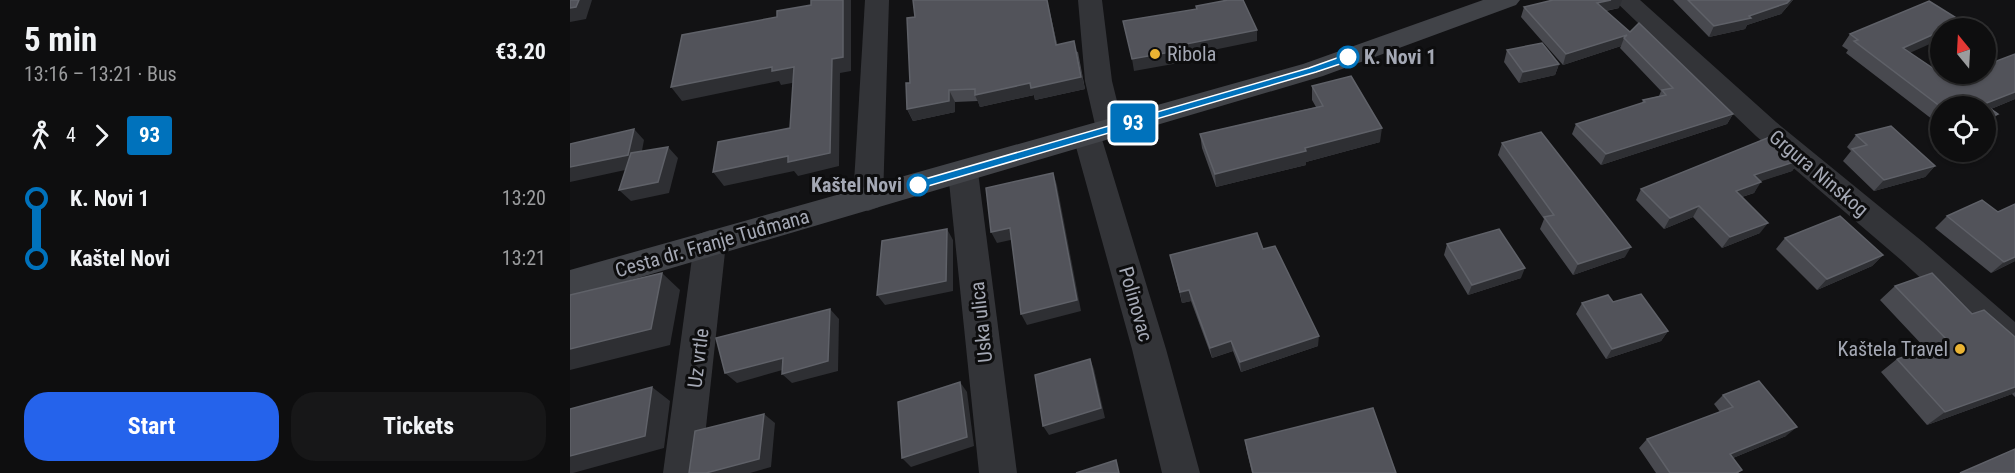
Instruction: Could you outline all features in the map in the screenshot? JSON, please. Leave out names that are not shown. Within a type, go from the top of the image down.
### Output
[{"type":"main road","name":"Cesta dr. Franje Tuđmana","points":[[570,284],[1313,70],[1507,0]]},
{"type":"street","points":[[868,199],[877,0]]},
{"type":"street","name":"Polinovac","points":[[1090,0],[1096,71],[1102,107],[1099,133],[1180,473]]},
{"type":"street","name":"Grgura Ninskog","points":[[1626,0],[1766,129],[1912,251],[2015,343]]},
{"type":"street","name":"Uska ulica","points":[[963,172],[998,473]]},
{"type":"street","name":"Uz vrtle","points":[[682,473],[710,243]]},
{"type":"building","points":[[570,0],[579,0],[576,7],[570,8]]},
{"type":"building","points":[[811,0],[843,0],[843,57],[832,59],[830,153],[788,162],[788,156],[713,172],[718,142],[790,128],[794,67],[772,71],[772,67],[671,87],[682,35],[777,17],[777,11],[811,5]]},
{"type":"building","points":[[913,0],[1047,0],[1056,45],[1074,41],[1081,77],[1031,88],[1030,83],[975,95],[975,89],[949,90],[949,101],[907,109],[906,83],[910,83],[907,18],[915,17]]},
{"type":"building","points":[[1228,0],[1243,0],[1257,30],[1186,44],[1188,49],[1132,59],[1123,21],[1197,9],[1196,6]]},
{"type":"building","points":[[1553,0],[1611,0],[1597,3],[1630,32],[1639,23],[1733,114],[1606,154],[1576,124],[1645,102],[1643,100],[1666,95],[1662,90],[1673,88],[1624,38],[1627,35],[1566,54],[1524,7]]},
{"type":"building","points":[[1688,0],[1790,0],[1749,16],[1751,18],[1714,26]]},
{"type":"building","points":[[1929,1],[1957,18],[1930,18],[1930,36],[1903,48],[1930,66],[1930,84],[1996,84],[1996,61],[2015,54],[2015,92],[1996,99],[1996,96],[1930,96],[1930,99],[1854,41],[1858,40],[1850,34]]},
{"type":"building","points":[[1542,43],[1559,64],[1523,72],[1507,50]]},
{"type":"building","points":[[1351,76],[1382,128],[1305,148],[1306,151],[1215,174],[1200,134],[1323,106],[1312,86]]},
{"type":"building","points":[[1891,126],[1935,166],[1884,180],[1852,149],[1867,145],[1856,135]]},
{"type":"building","points":[[634,129],[628,155],[570,167],[570,144]]},
{"type":"building","points":[[1541,132],[1631,247],[1578,264],[1544,217],[1554,215],[1502,143]]},
{"type":"building","points":[[1772,136],[1800,160],[1754,175],[1761,182],[1736,191],[1768,223],[1730,237],[1699,206],[1670,218],[1641,189]]},
{"type":"building","points":[[668,147],[658,182],[619,190],[631,153]]},
{"type":"building","points":[[1053,173],[1077,300],[1021,314],[1010,228],[991,232],[986,188]]},
{"type":"building","points":[[1982,200],[1998,212],[2015,204],[2015,257],[2004,262],[1947,216]]},
{"type":"building","points":[[1840,216],[1883,255],[1827,279],[1785,238]]},
{"type":"building","points":[[947,229],[946,281],[877,295],[882,241]]},
{"type":"building","points":[[1499,229],[1525,268],[1472,285],[1447,244]]},
{"type":"building","points":[[1257,233],[1263,249],[1275,246],[1319,336],[1240,362],[1231,341],[1210,348],[1189,290],[1180,292],[1170,255]]},
{"type":"building","points":[[662,273],[651,329],[570,349],[570,295]]},
{"type":"building","points":[[1932,273],[1972,314],[1984,310],[2015,337],[2015,387],[1945,412],[1897,359],[1949,342],[1895,286]]},
{"type":"building","points":[[1641,294],[1668,331],[1612,349],[1582,303],[1608,295],[1613,302]]},
{"type":"building","points":[[830,309],[828,361],[782,374],[783,358],[725,373],[716,338]]},
{"type":"building","points":[[1090,359],[1101,408],[1043,426],[1035,375]]},
{"type":"building","points":[[1759,381],[1797,427],[1730,454],[1742,470],[1736,473],[1670,473],[1647,439],[1733,407],[1723,395]]},
{"type":"building","points":[[960,382],[967,437],[902,458],[898,402]]},
{"type":"building","points":[[652,387],[645,436],[570,456],[570,409]]},
{"type":"building","points":[[1373,408],[1396,473],[1253,473],[1245,440]]},
{"type":"building","points":[[764,414],[759,459],[706,473],[689,473],[695,431]]},
{"type":"building","points":[[2015,449],[2015,473],[1960,473]]},
{"type":"building","points":[[1116,460],[1119,473],[1076,473]]},
{"type":"bus line","name":"93","points":[[918,185],[1313,70],[1348,57]]},
{"type":"place","name":"Ribola","points":[[1155,54]]},
{"type":"place","name":"K. Novi 1","points":[[1348,57]]},
{"type":"place","name":"Kaštel Novi","points":[[918,185]]},
{"type":"place","name":"Kaštela Travel","points":[[1960,349]]}]
